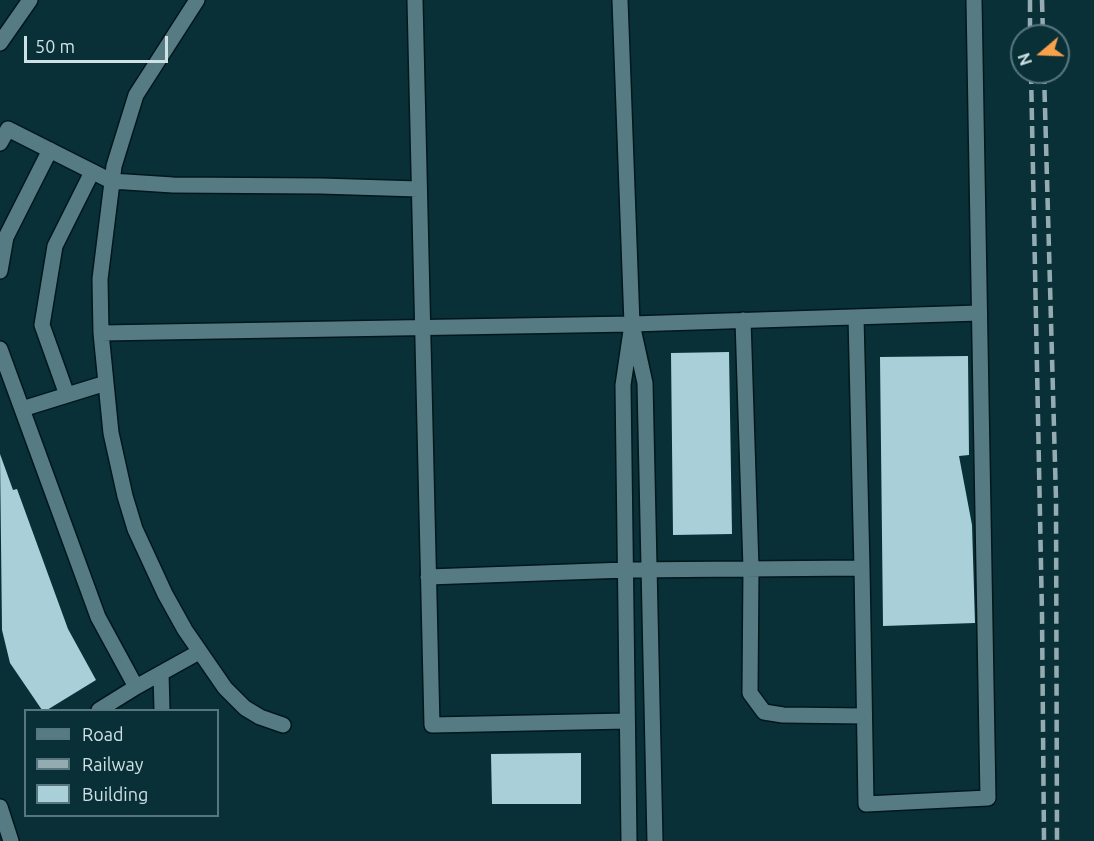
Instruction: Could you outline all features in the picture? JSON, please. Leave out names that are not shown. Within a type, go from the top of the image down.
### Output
[{"type":"street","points":[[0,43],[30,0]]},
{"type":"street","points":[[197,0],[136,95],[114,166],[100,279],[101,333],[111,433],[135,529],[165,594],[199,652],[225,688],[245,708],[260,717],[283,725]]},
{"type":"street","points":[[415,0],[432,725],[627,721]]},
{"type":"street","points":[[620,0],[632,324],[645,383],[655,841]]},
{"type":"street","points":[[856,317],[866,804],[988,798],[974,0]]},
{"type":"street","points":[[0,143],[8,129],[111,182],[418,189]]},
{"type":"street","points":[[0,271],[3,235],[50,150]]},
{"type":"street","points":[[67,395],[42,325],[56,246],[92,172]]},
{"type":"street","points":[[101,333],[423,329],[979,313]]},
{"type":"street","points":[[743,320],[751,568],[750,693],[764,712],[783,715],[864,716]]},
{"type":"street","points":[[629,841],[623,385],[632,324]]},
{"type":"street","points":[[0,349],[98,617],[136,687]]},
{"type":"street","points":[[22,410],[106,383]]},
{"type":"street","points":[[428,577],[626,570],[862,568]]},
{"type":"street","points":[[102,709],[199,652]]},
{"type":"street","points":[[160,673],[162,709]]},
{"type":"street","points":[[0,807],[11,841]]},
{"type":"building","points":[[729,352],[732,534],[673,535],[671,353]]},
{"type":"building","points":[[968,356],[969,455],[959,456],[972,525],[975,623],[883,626],[880,357]]},
{"type":"building","points":[[0,454],[13,490],[17,489],[68,629],[96,680],[49,709],[41,709],[10,663],[2,630]]},
{"type":"building","points":[[581,753],[581,804],[492,804],[491,754]]},
{"type":"railway","points":[[1030,0],[1030,24]]},
{"type":"railway","points":[[1042,0],[1043,24]]},
{"type":"railway","points":[[1031,84],[1042,614],[1044,841]]},
{"type":"railway","points":[[1044,84],[1056,499],[1057,841]]}]
